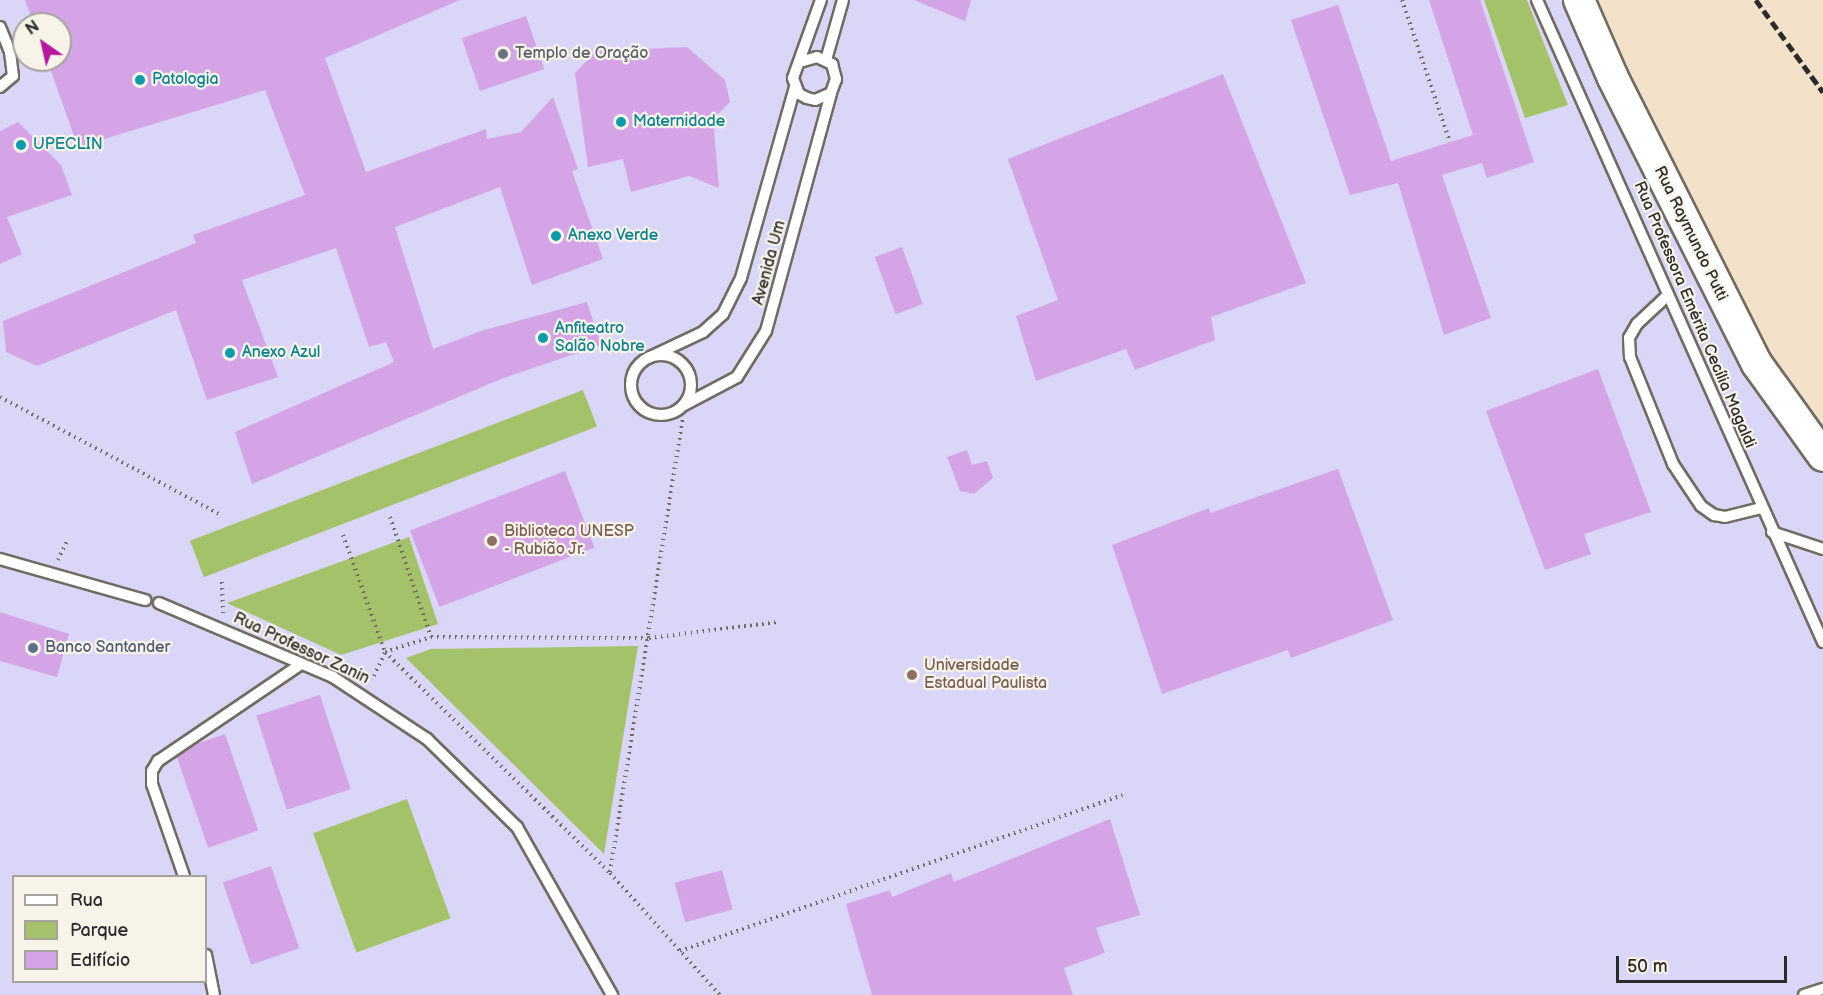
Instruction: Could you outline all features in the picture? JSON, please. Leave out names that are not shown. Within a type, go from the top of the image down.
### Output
[{"type":"street","name":"Rua Raymundo Putti","points":[[1579,0],[1613,78],[1746,344],[1823,456]]},
{"type":"lane","points":[[821,0],[800,62],[795,69],[795,87],[807,98],[815,100],[831,93],[837,79],[826,60],[843,0]]},
{"type":"lane","name":"Rua Professora Emérita Cecília Magaldi","points":[[1537,0],[1823,642]]},
{"type":"lane","points":[[0,27],[10,52],[13,76],[0,87]]},
{"type":"lane","points":[[800,62],[808,57],[826,60]]},
{"type":"lane","name":"Avenida Um","points":[[648,358],[704,332],[723,314],[741,278],[795,87]]},
{"type":"lane","name":"Avenida Um","points":[[684,405],[737,377],[766,330],[831,93]]},
{"type":"lane","points":[[1668,295],[1637,324],[1629,338],[1630,357],[1673,464],[1701,506],[1714,515],[1725,517],[1762,508]]},
{"type":"lane","points":[[668,356],[686,367],[692,386],[684,405],[676,411],[658,415],[640,406],[631,389],[632,379],[648,358],[668,356]]},
{"type":"lane","points":[[1772,531],[1823,549]]},
{"type":"lane","points":[[0,559],[145,600]]},
{"type":"lane","name":"Rua Professor Zanin","points":[[159,603],[333,677],[395,714],[451,761],[517,827],[612,995]]},
{"type":"lane","points":[[184,875],[152,784],[152,771],[158,761],[301,664]]},
{"type":"lane","points":[[207,960],[214,995]]},
{"type":"lane","points":[[1804,995],[1823,989]]},
{"type":"path","points":[[1402,0],[1450,142]]},
{"type":"path","points":[[0,397],[219,514]]},
{"type":"path","points":[[610,873],[649,638],[684,405]]},
{"type":"path","points":[[390,517],[430,637]]},
{"type":"path","points":[[343,535],[385,652],[610,873],[720,995]]},
{"type":"path","points":[[220,629],[225,603],[222,582]]},
{"type":"path","points":[[374,676],[385,652],[430,637],[649,638],[777,622]]},
{"type":"path","points":[[680,951],[1122,795]]},
{"type":"shaded area","name":"Universidade Estadual Paulista","points":[[0,0],[1570,0],[1774,412],[1823,473],[1823,995],[0,995]]},
{"type":"green space","points":[[1484,0],[1527,0],[1568,105],[1525,118]]},
{"type":"green space","points":[[583,390],[597,426],[204,577],[190,541]]},
{"type":"green space","points":[[409,537],[438,624],[341,655],[227,603]]},
{"type":"green space","points":[[638,646],[604,854],[406,658],[431,649]]},
{"type":"green space","points":[[407,799],[450,918],[356,953],[313,833]]},
{"type":"building","points":[[25,0],[460,0],[325,58],[366,172],[486,129],[487,139],[521,132],[553,97],[578,169],[572,171],[603,259],[532,285],[500,187],[395,227],[433,349],[484,330],[587,302],[601,345],[501,379],[252,484],[235,432],[394,362],[386,342],[369,347],[336,248],[242,280],[278,377],[207,400],[176,310],[37,366],[6,352],[3,321],[196,243],[193,235],[305,195],[265,90],[78,147],[51,72],[72,72],[72,12],[30,12]]},
{"type":"building","points":[[914,0],[971,0],[965,21]]},
{"type":"building","points":[[1429,0],[1480,0],[1534,162],[1487,178],[1482,163],[1442,175],[1491,318],[1444,335],[1398,183],[1350,195],[1291,20],[1338,5],[1391,161],[1473,135]]},
{"type":"building","name":"Templo de Oração","points":[[526,16],[544,69],[480,91],[462,38]]},
{"type":"building","name":"Maternidade","points":[[687,47],[725,80],[730,102],[713,119],[719,188],[689,176],[631,192],[623,159],[588,167],[575,73],[596,51]]},
{"type":"building","points":[[1223,74],[1306,283],[1211,317],[1215,340],[1135,370],[1126,349],[1036,381],[1016,316],[1058,300],[1008,159]]},
{"type":"building","points":[[18,122],[61,165],[72,195],[7,217],[22,254],[0,264],[0,131]]},
{"type":"building","points":[[902,247],[923,304],[896,314],[875,257]]},
{"type":"building","points":[[1598,369],[1651,512],[1584,534],[1591,554],[1545,570],[1486,411]]},
{"type":"building","points":[[967,450],[972,465],[987,461],[993,478],[974,494],[960,491],[947,457]]},
{"type":"building","points":[[1338,469],[1393,620],[1291,658],[1288,650],[1162,694],[1112,545],[1209,508],[1210,513]]},
{"type":"building","points":[[565,471],[594,548],[439,607],[410,530]]},
{"type":"building","name":"Banco Santander","points":[[0,612],[69,634],[57,677],[0,661]]},
{"type":"building","points":[[320,695],[351,789],[287,810],[256,716]]},
{"type":"building","points":[[225,734],[258,830],[208,848],[175,751]]},
{"type":"building","points":[[1110,819],[1140,915],[1096,928],[1105,953],[1064,968],[1073,995],[872,995],[846,904],[890,890],[892,897],[951,873],[954,882]]},
{"type":"building","points":[[271,866],[299,948],[251,965],[223,883]]},
{"type":"building","points":[[722,870],[733,910],[685,922],[675,883]]},
{"type":"railway","points":[[1756,0],[1823,92]]},
{"type":"place","name":"Templo de Oração","points":[[503,54]]},
{"type":"place","name":"Patologia","points":[[140,80]]},
{"type":"place","name":"Maternidade","points":[[621,122]]},
{"type":"place","name":"UPECLIN","points":[[21,145]]},
{"type":"place","name":"Anexo Verde","points":[[556,236]]},
{"type":"place","name":"Anfiteatro Salão Nobre","points":[[543,338]]},
{"type":"place","name":"Anexo Azul","points":[[230,353]]},
{"type":"place","name":"Biblioteca UNESP - Rubião Jr.","points":[[492,541]]},
{"type":"place","name":"Banco Santander","points":[[33,648]]},
{"type":"place","name":"Universidade Estadual Paulista","points":[[912,675]]}]
